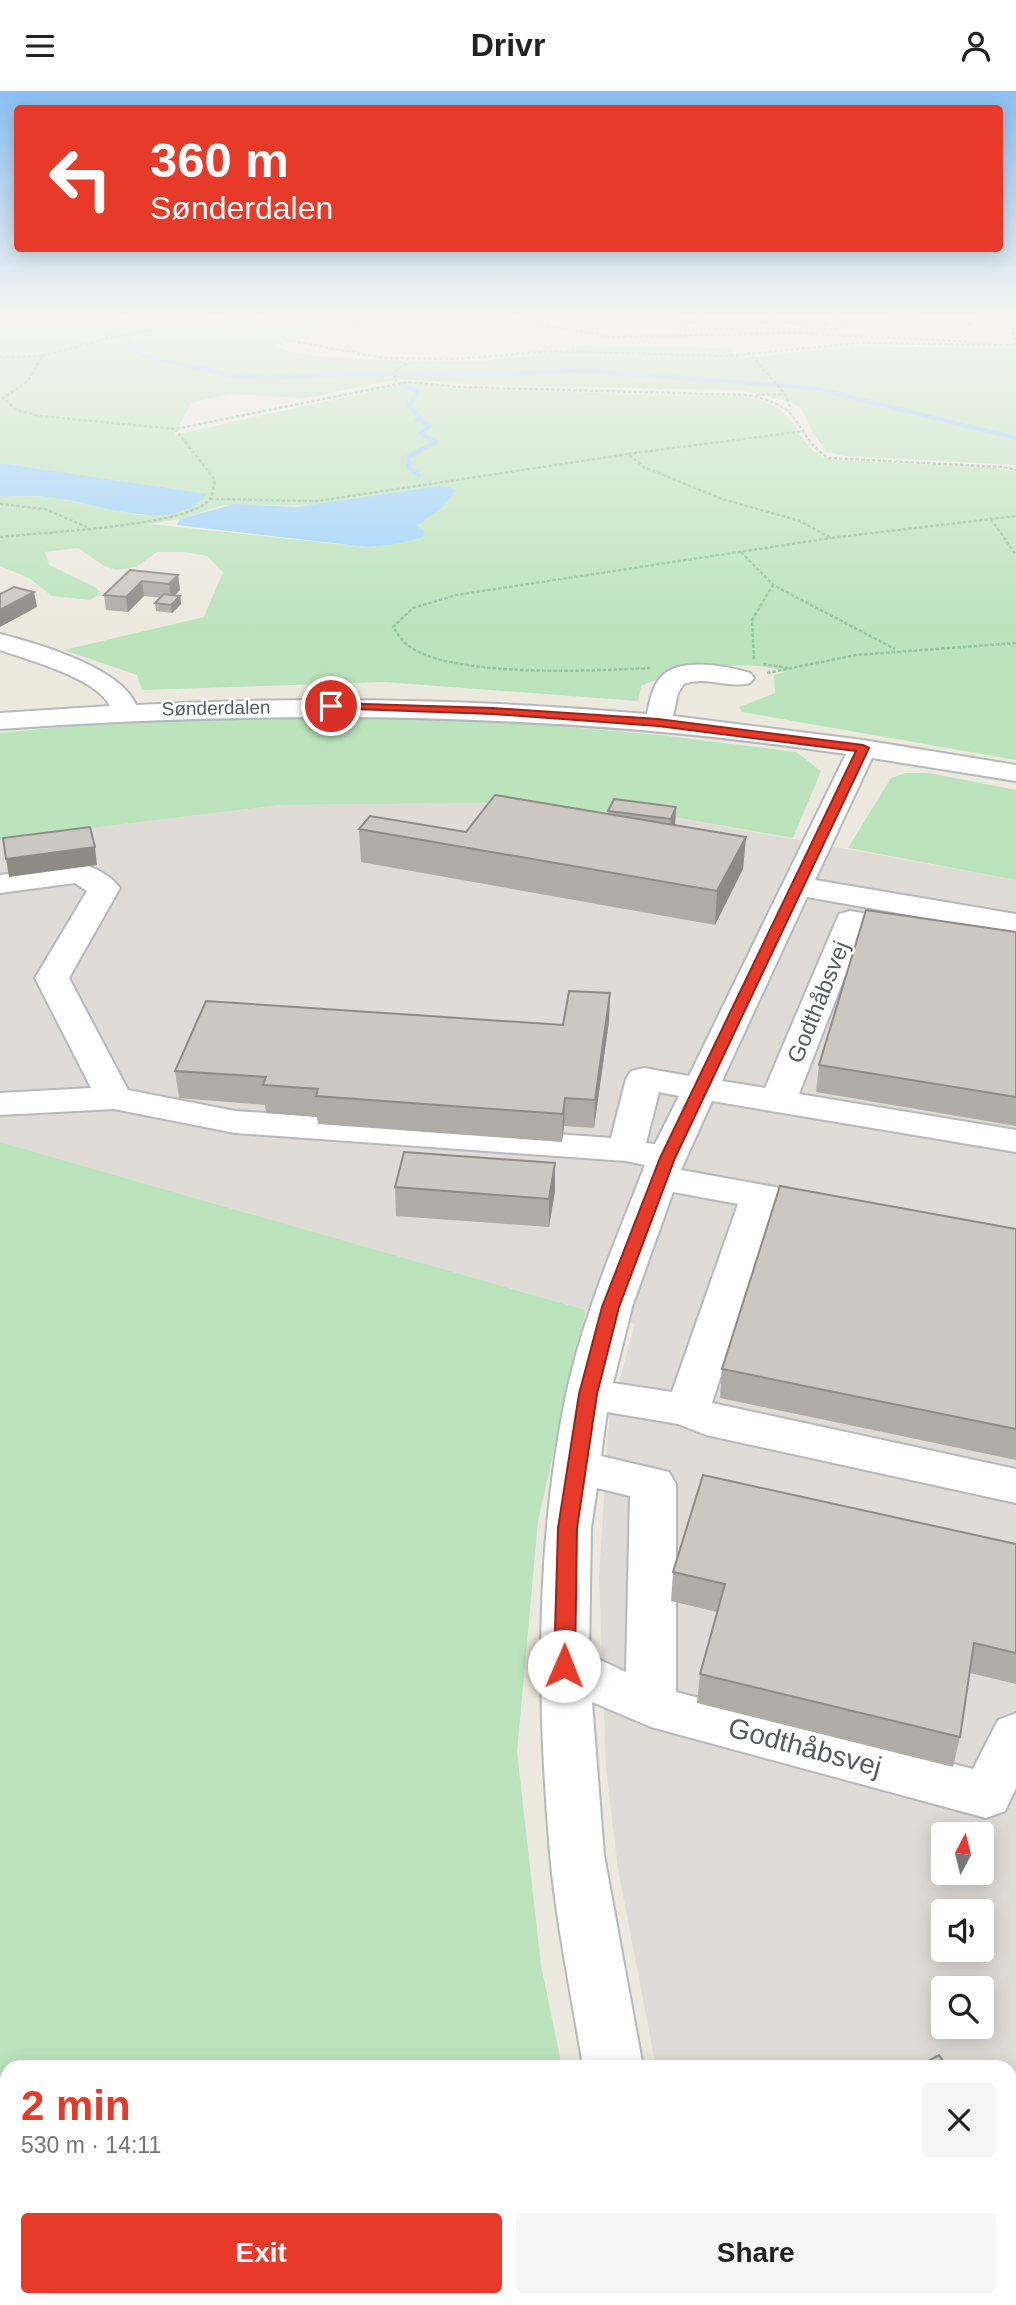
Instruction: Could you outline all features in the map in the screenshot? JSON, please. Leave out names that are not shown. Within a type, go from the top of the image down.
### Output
[{"type":"street","points":[[0,642],[95,679],[115,690],[125,703],[125,711]]},
{"type":"street","points":[[658,722],[670,683],[677,677],[690,674],[741,678]]},
{"type":"street","name":"Sønderdalen","points":[[0,721],[125,711],[331,706],[493,711],[658,722],[863,748],[1016,773]]},
{"type":"street","points":[[612,2060],[577,1855],[564,1666],[568,1528],[588,1394],[611,1307],[664,1168],[863,748]]},
{"type":"street","points":[[0,884],[81,873],[104,888],[52,978],[114,1098]]},
{"type":"street","points":[[799,886],[1016,924]]},
{"type":"street","name":"Godthåbsvej","points":[[778,1102],[850,921],[931,933],[938,911]]},
{"type":"street","points":[[626,1150],[644,1079],[1016,1142]]},
{"type":"street","points":[[0,1104],[114,1098],[235,1122],[626,1150],[664,1168],[760,1196],[827,1208]]},
{"type":"street","points":[[697,1415],[760,1196]]},
{"type":"street","points":[[588,1394],[697,1415],[1016,1486]]},
{"type":"street","points":[[577,1467],[653,1484],[651,1706]]},
{"type":"street","name":"Godthåbsvej","points":[[564,1666],[651,1706],[986,1795],[1016,1735]]},
{"type":"path","points":[[106,422],[175,429],[211,422]]},
{"type":"path","points":[[798,422],[818,453],[828,458],[1002,467],[1016,470]]},
{"type":"path","points":[[0,537],[169,517],[201,508],[210,499],[215,479],[175,429]]},
{"type":"path","points":[[210,499],[317,501],[628,454],[804,431]]},
{"type":"path","points":[[628,454],[644,467],[722,499],[800,521],[831,538]]},
{"type":"path","points":[[0,504],[46,508],[70,516],[88,528]]},
{"type":"path","points":[[650,668],[584,671],[519,669],[450,661],[417,652],[406,645],[393,627],[402,614],[417,604],[456,595],[831,538],[1016,516]]},
{"type":"path","points":[[991,519],[1016,555]]},
{"type":"path","points":[[740,552],[773,585],[897,650]]},
{"type":"path","points":[[773,585],[752,620],[754,662],[788,668]]},
{"type":"path","points":[[741,678],[833,658],[897,650],[1016,643]]},
{"type":"shaded area","points":[[484,803],[668,816],[1016,880],[1016,2060],[655,2060],[618,1869],[606,1768],[599,1576],[609,1418],[635,1324],[0,1142],[0,839],[280,805]]},
{"type":"green space","points":[[0,422],[181,422],[174,435],[231,422],[792,422],[817,454],[831,460],[996,468],[1016,472],[1016,760],[742,712],[739,707],[775,693],[774,675],[785,672],[753,666],[692,671],[655,680],[641,686],[638,701],[385,682],[142,690],[137,675],[64,650],[204,617],[223,572],[207,556],[185,552],[157,552],[136,567],[116,570],[104,566],[78,548],[45,552],[49,565],[95,587],[101,593],[90,600],[52,596],[29,578],[0,566],[0,496],[52,497],[137,515],[161,514],[207,495],[0,463]],"holes":[[[224,505],[443,507],[390,545],[367,547],[149,524],[180,519]]]},
{"type":"green space","points":[[808,422],[1016,422],[1016,465],[844,456],[827,452]]},
{"type":"green space","points":[[121,721],[498,721],[660,735],[796,752],[821,771],[793,838],[668,816],[483,803],[280,805],[0,839],[0,733]]},
{"type":"green space","points":[[906,773],[929,773],[1016,790],[1016,880],[848,848],[891,778]]},
{"type":"green space","points":[[0,1142],[586,1310],[538,1521],[517,1752],[541,1965],[561,2060],[0,2060]]},
{"type":"water","points":[[0,463],[207,494],[192,506],[175,513],[155,515],[134,514],[48,497],[0,496]]},
{"type":"water","points":[[439,486],[451,487],[456,491],[443,507],[417,526],[424,531],[423,537],[390,545],[367,547],[177,525],[180,519],[234,504],[297,507]]},
{"type":"building","points":[[130,570],[178,575],[169,584],[142,581],[126,597],[104,595]]},
{"type":"building","points":[[14,587],[34,592],[0,610],[0,594]]},
{"type":"building","points":[[164,594],[180,596],[171,605],[155,603]]},
{"type":"building","points":[[495,795],[746,837],[717,891],[359,829],[370,816],[466,832]]},
{"type":"building","points":[[614,799],[676,807],[671,819],[608,811]]},
{"type":"building","points":[[90,827],[95,847],[6,859],[3,838]]},
{"type":"building","points":[[866,910],[1016,932],[1016,1097],[819,1065]]},
{"type":"building","points":[[569,991],[610,993],[595,1100],[565,1098],[563,1114],[316,1096],[318,1089],[263,1085],[266,1077],[175,1071],[206,1001],[563,1025]]},
{"type":"building","points":[[404,1152],[555,1163],[549,1199],[395,1187]]},
{"type":"building","points":[[780,1186],[1016,1229],[1016,1429],[722,1369]]},
{"type":"building","points":[[703,1475],[1016,1544],[1016,1653],[974,1643],[960,1737],[700,1674],[725,1584],[673,1572]]},
{"type":"building","points":[[939,2055],[942,2060],[930,2060]]},
{"type":"waterway","points":[[419,475],[409,468],[408,457],[436,442],[421,433],[430,426],[423,422]]},
{"type":"waterway","points":[[952,422],[1016,438]]},
{"type":"route","points":[[331,706],[493,711],[658,722],[863,748],[667,1158],[611,1307],[588,1394],[568,1528],[564,1666]]}]
